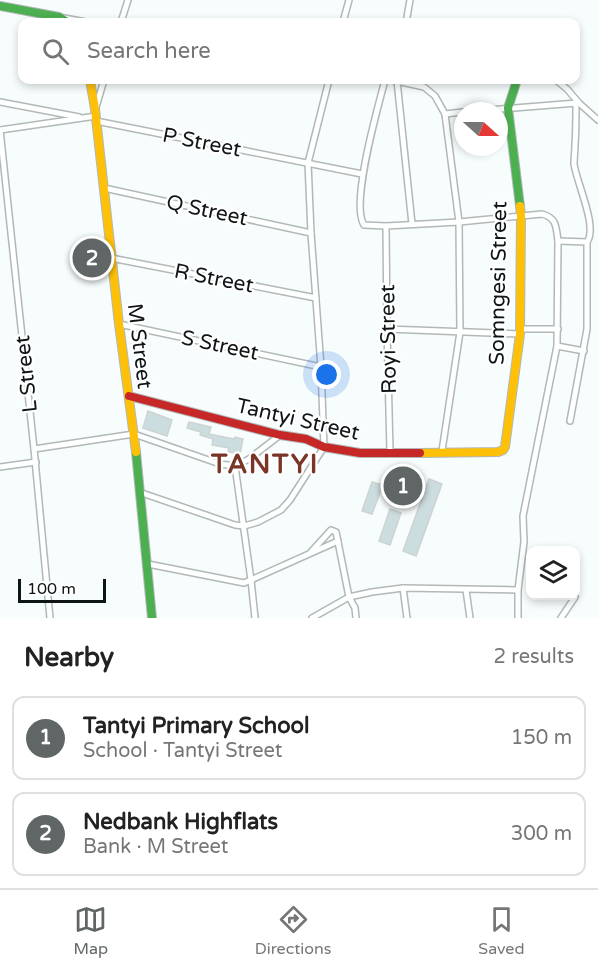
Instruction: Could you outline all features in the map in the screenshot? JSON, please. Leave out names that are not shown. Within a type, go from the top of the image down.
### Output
[{"type":"street","points":[[122,18],[128,0]]},
{"type":"street","points":[[344,18],[349,0]]},
{"type":"street","points":[[407,18],[410,0]]},
{"type":"street","points":[[0,6],[64,18]]},
{"type":"street","name":"M Street","points":[[91,84],[118,324],[134,434],[152,618]]},
{"type":"street","points":[[96,115],[103,84]]},
{"type":"street","points":[[139,492],[235,525],[244,526],[258,522],[281,510],[324,447],[308,163],[328,84]]},
{"type":"street","points":[[384,84],[362,174],[360,218],[362,222],[366,225],[386,226],[542,214],[553,219],[555,224],[558,241],[557,346],[523,516],[524,542],[518,590],[518,618]]},
{"type":"street","points":[[394,84],[412,224]]},
{"type":"street","points":[[411,84],[424,87],[430,92],[445,114],[459,222],[460,332],[442,451]]},
{"type":"street","points":[[517,84],[508,108],[577,103]]},
{"type":"street","points":[[561,84],[577,103],[598,120]]},
{"type":"street","name":"P Street","points":[[0,102],[84,117]]},
{"type":"street","points":[[558,241],[587,242],[593,237],[596,224],[574,165],[577,103]]},
{"type":"street","name":"Somngesi Street","points":[[498,452],[505,447],[520,331],[521,216],[508,108]]},
{"type":"street","points":[[445,114],[454,113]]},
{"type":"street","name":"P Street","points":[[0,130],[96,115],[362,174]]},
{"type":"street","name":"L Street","points":[[0,130],[36,462],[50,618]]},
{"type":"street","name":"Q Street","points":[[104,188],[311,233]]},
{"type":"street","name":"Royi Street","points":[[386,226],[390,452]]},
{"type":"street","points":[[570,421],[584,351],[588,316],[587,242]]},
{"type":"street","name":"R Street","points":[[111,258],[316,298]]},
{"type":"street","name":"S Street","points":[[118,324],[321,367]]},
{"type":"street","points":[[387,328],[460,332],[558,329]]},
{"type":"street","points":[[557,346],[584,351]]},
{"type":"street","name":"Tantyi Street","points":[[129,396],[306,440],[324,447],[360,453],[498,452]]},
{"type":"street","points":[[34,449],[134,434],[220,464],[235,466],[249,459],[280,435]]},
{"type":"street","points":[[0,467],[36,462]]},
{"type":"street","points":[[235,466],[255,618]]},
{"type":"street","points":[[308,555],[331,530],[336,532],[349,597],[355,608],[356,618]]},
{"type":"street","points":[[148,564],[243,583],[338,541]]},
{"type":"street","points":[[312,618],[349,597],[372,592],[403,588],[518,590]]},
{"type":"street","points":[[403,588],[406,618]]},
{"type":"street","points":[[466,590],[470,618]]},
{"type":"street","points":[[561,618],[573,600]]},
{"type":"building","points":[[148,411],[172,420],[167,436],[143,428]]},
{"type":"building","points":[[189,422],[211,427],[209,434],[243,439],[240,454],[228,452],[229,448],[212,445],[213,439],[187,428]]},
{"type":"building","points":[[429,479],[442,484],[416,556],[403,551]]},
{"type":"building","points":[[372,482],[383,485],[372,514],[362,511]]},
{"type":"building","points":[[390,509],[401,513],[390,545],[379,541]]},
{"type":"traffic: fast","points":[[0,6],[61,18]]},
{"type":"traffic: fast","points":[[516,84],[508,108],[520,206]]},
{"type":"traffic: fast","points":[[136,452],[152,618]]},
{"type":"traffic: slow","points":[[91,84],[136,452]]},
{"type":"traffic: slow","points":[[420,453],[498,452],[505,447],[520,334],[520,206]]},
{"type":"traffic: jam","points":[[129,396],[280,435],[306,439],[324,447],[360,453],[420,453]]},
{"type":"place","name":"Nedbank Highflats","points":[[92,258]]},
{"type":"place","name":"Tantyi Primary School","points":[[403,486]]},
{"type":"district","name":"TANTYI","points":[[265,464]]}]
